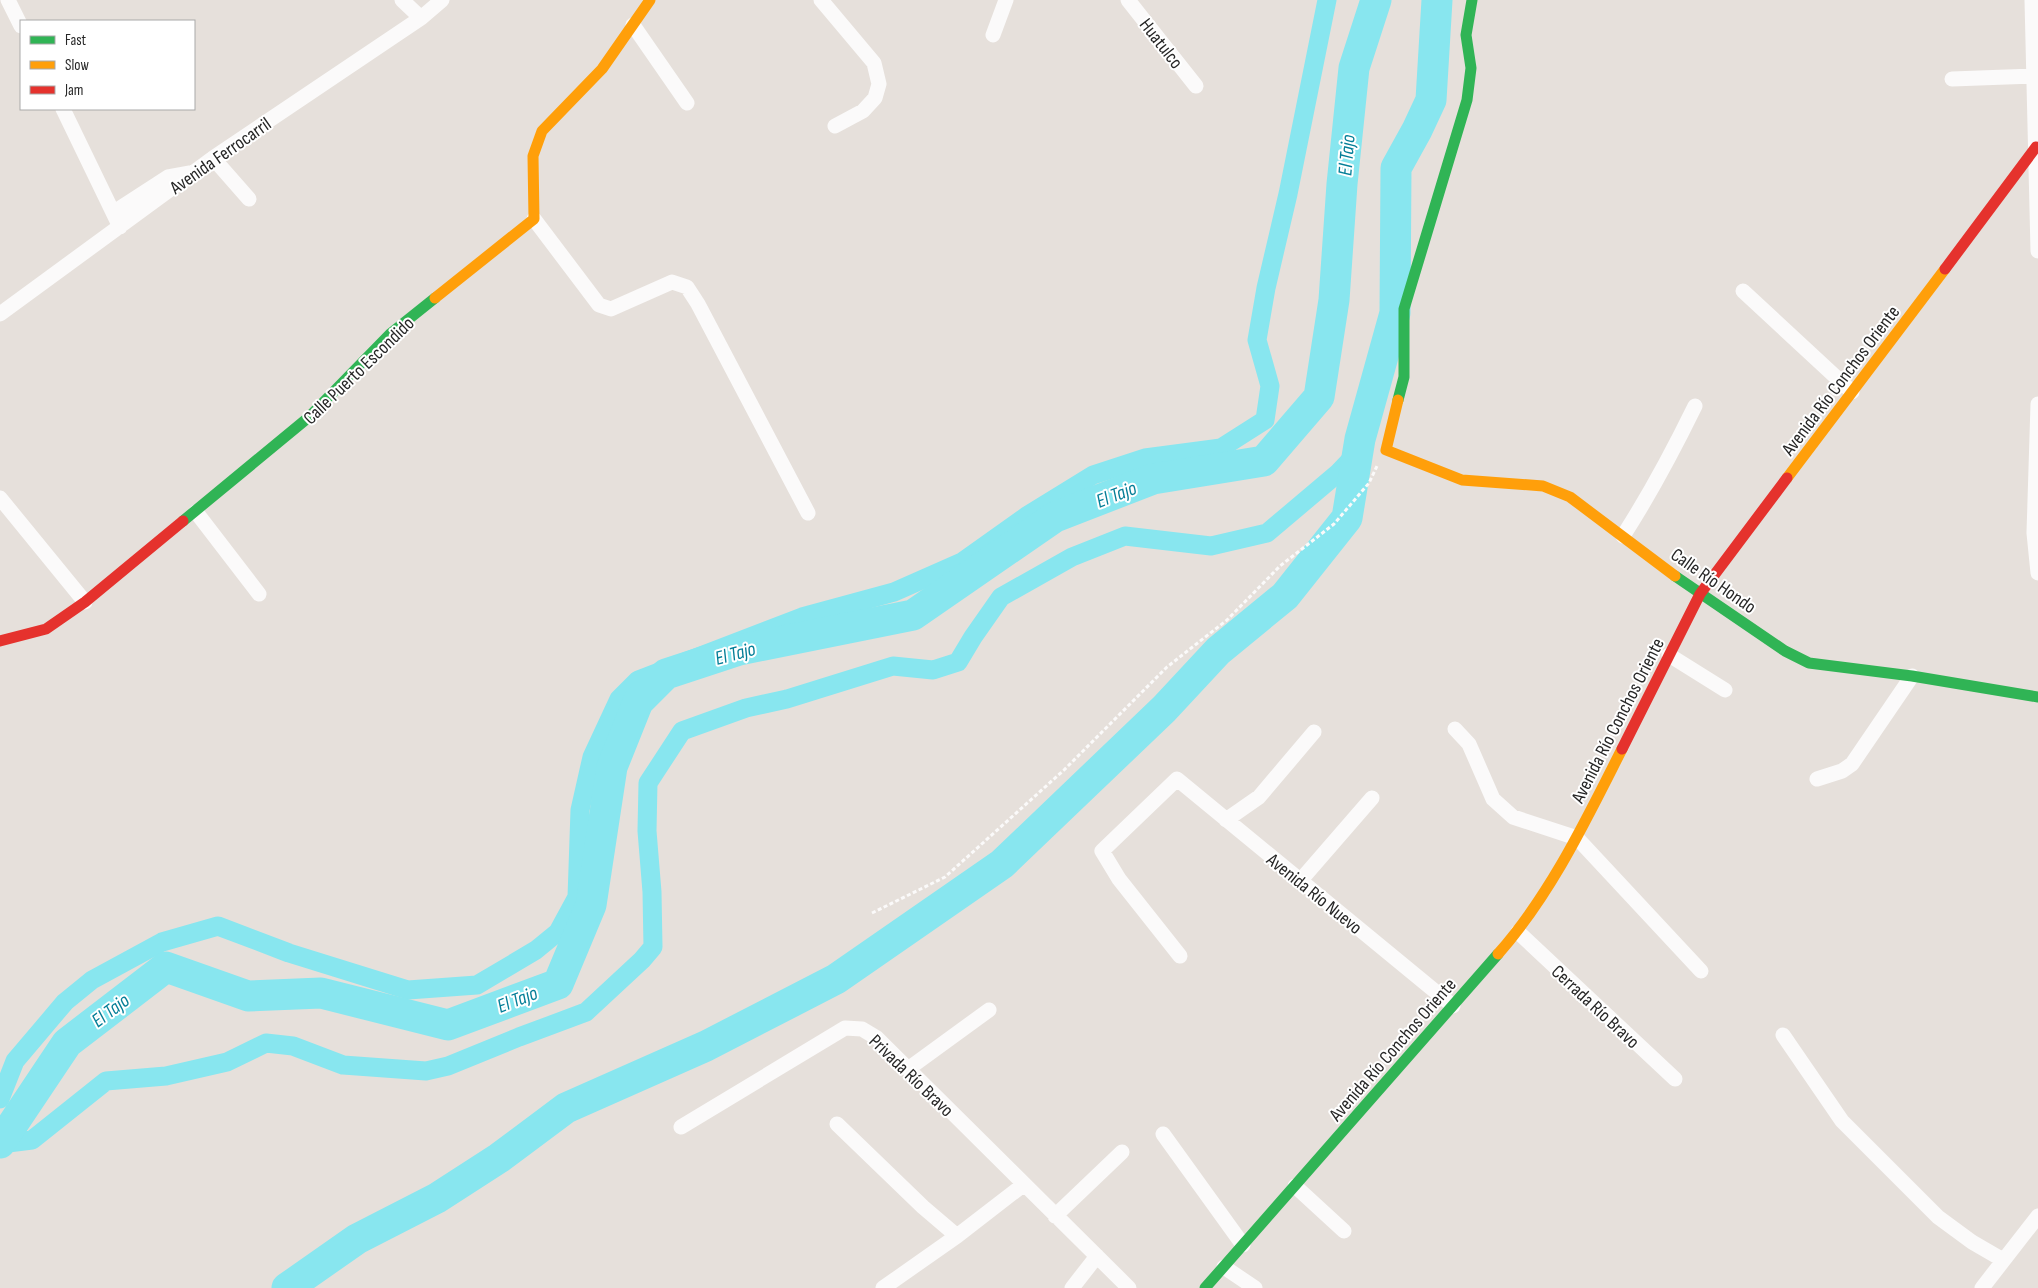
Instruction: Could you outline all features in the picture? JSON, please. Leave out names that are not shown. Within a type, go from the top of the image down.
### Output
[{"type":"street","points":[[8,0],[20,24]]},
{"type":"street","points":[[402,0],[421,18]]},
{"type":"street","name":"Avenida Ferrocarril","points":[[0,314],[213,158],[421,18],[442,0]]},
{"type":"street","points":[[650,0],[602,69],[542,131],[533,156],[534,219],[599,305],[610,309],[672,282],[687,287],[698,304],[808,513]]},
{"type":"street","points":[[821,0],[874,63],[879,84],[875,98],[862,111],[835,126]]},
{"type":"street","points":[[993,35],[1006,0]]},
{"type":"street","name":"Huatulco","points":[[1128,0],[1196,86]]},
{"type":"street","points":[[1386,450],[1404,377],[1404,309],[1467,100],[1471,68],[1466,35],[1472,0]]},
{"type":"street","points":[[2032,0],[2038,251]]},
{"type":"street","points":[[633,26],[687,103]]},
{"type":"street","points":[[1952,79],[2034,76]]},
{"type":"street","points":[[63,110],[120,227]]},
{"type":"street","name":"Avenida Río Conchos Oriente","points":[[1205,1288],[1518,932],[1577,838],[1700,594],[2036,148]]},
{"type":"street","points":[[213,158],[249,199]]},
{"type":"street","points":[[114,212],[168,177],[194,172]]},
{"type":"street","name":"Calle Puerto Escondido","points":[[0,641],[46,629],[85,602],[309,418],[390,334],[534,219]]},
{"type":"street","points":[[1743,291],[1852,392]]},
{"type":"street","points":[[2038,404],[2034,533],[2038,573]]},
{"type":"street","points":[[1623,536],[1662,473],[1695,406]]},
{"type":"street","name":"Calle Río Hondo","points":[[1386,450],[1462,480],[1543,486],[1570,498],[1700,594],[1785,651],[1809,663],[1912,676],[2038,697]]},
{"type":"street","points":[[0,498],[85,602]]},
{"type":"street","points":[[196,512],[258,594]]},
{"type":"street","points":[[1669,655],[1725,690]]},
{"type":"street","points":[[1816,779],[1842,770],[1852,764],[1912,676]]},
{"type":"street","points":[[1455,729],[1469,744],[1493,799],[1513,817],[1577,838],[1701,971]]},
{"type":"street","points":[[1226,820],[1259,797],[1314,732]]},
{"type":"street","name":"Avenida Río Nuevo","points":[[1180,956],[1119,879],[1102,851],[1177,779],[1453,1006]]},
{"type":"street","points":[[1300,881],[1372,798]]},
{"type":"street","name":"Cerrada Río Bravo","points":[[1518,932],[1675,1079]]},
{"type":"street","points":[[908,1068],[989,1010]]},
{"type":"street","name":"Privada Río Bravo","points":[[681,1127],[845,1028],[862,1029],[877,1038],[1023,1185],[1130,1288]]},
{"type":"street","points":[[1783,1035],[1842,1121],[1938,1217],[1972,1242],[2003,1260]]},
{"type":"street","points":[[837,1124],[923,1207],[957,1236]]},
{"type":"street","points":[[1163,1134],[1243,1245]]},
{"type":"street","points":[[1055,1216],[1122,1152]]},
{"type":"street","points":[[883,1288],[957,1236],[1023,1185]]},
{"type":"street","points":[[1295,1186],[1344,1231]]},
{"type":"street","points":[[1982,1288],[2038,1216]]},
{"type":"street","points":[[1072,1288],[1097,1256]]},
{"type":"street","points":[[1224,1267],[1255,1288]]},
{"type":"path","points":[[872,913],[945,877],[1064,770],[1167,667],[1227,620],[1280,566],[1334,524],[1369,483],[1386,450]]},
{"type":"waterway","points":[[0,1099],[15,1061],[65,1002],[92,980],[162,942],[218,926],[289,953],[408,990],[477,985],[536,950],[558,932],[577,897],[580,810],[592,757],[619,699],[638,680],[802,617],[894,592],[962,562],[1028,515],[1093,475],[1145,458],[1221,448],[1265,420],[1270,386],[1257,340],[1266,288],[1288,194],[1327,0]]},
{"type":"waterway","name":"El Tajo","points":[[0,1143],[67,1043],[166,967],[248,996],[321,993],[448,1025],[558,984],[591,905],[612,767],[638,702],[666,674],[739,650],[913,615],[1055,517],[1153,479],[1264,461],[1319,397],[1334,300],[1342,184],[1354,68],[1376,0]]},
{"type":"waterway","points":[[287,1288],[357,1239],[437,1198],[499,1158],[566,1108],[706,1046],[836,979],[1002,864],[1164,709],[1218,651],[1285,596],[1347,518],[1360,439],[1395,313],[1396,168],[1431,100],[1437,0]]},
{"type":"waterway","points":[[0,1144],[32,1140],[106,1081],[166,1076],[227,1062],[266,1043],[293,1046],[343,1065],[426,1071],[448,1066],[586,1012],[642,960],[653,947],[652,892],[647,831],[648,783],[682,731],[746,708],[787,699],[893,666],[933,670],[958,662],[1001,597],[1072,557],[1125,536],[1211,546],[1267,533],[1338,473],[1358,452]]},
{"type":"traffic: fast","points":[[1398,400],[1404,377],[1404,309],[1467,100],[1471,68],[1466,35],[1472,0]]},
{"type":"traffic: fast","points":[[183,521],[309,417],[390,334],[435,298]]},
{"type":"traffic: fast","points":[[1675,576],[1785,651],[1809,663],[1912,676],[2038,697]]},
{"type":"traffic: fast","points":[[1205,1288],[1498,954]]},
{"type":"traffic: slow","points":[[435,298],[534,219],[533,156],[542,131],[602,69],[650,0]]},
{"type":"traffic: slow","points":[[1787,478],[1945,269]]},
{"type":"traffic: slow","points":[[1398,400],[1386,450],[1462,480],[1543,486],[1570,497],[1675,576]]},
{"type":"traffic: slow","points":[[1498,954],[1535,907],[1551,881],[1581,829],[1622,749]]},
{"type":"traffic: jam","points":[[1945,269],[2036,147]]},
{"type":"traffic: jam","points":[[1622,749],[1700,594],[1787,478]]},
{"type":"traffic: jam","points":[[0,641],[46,629],[85,602],[183,521]]}]
